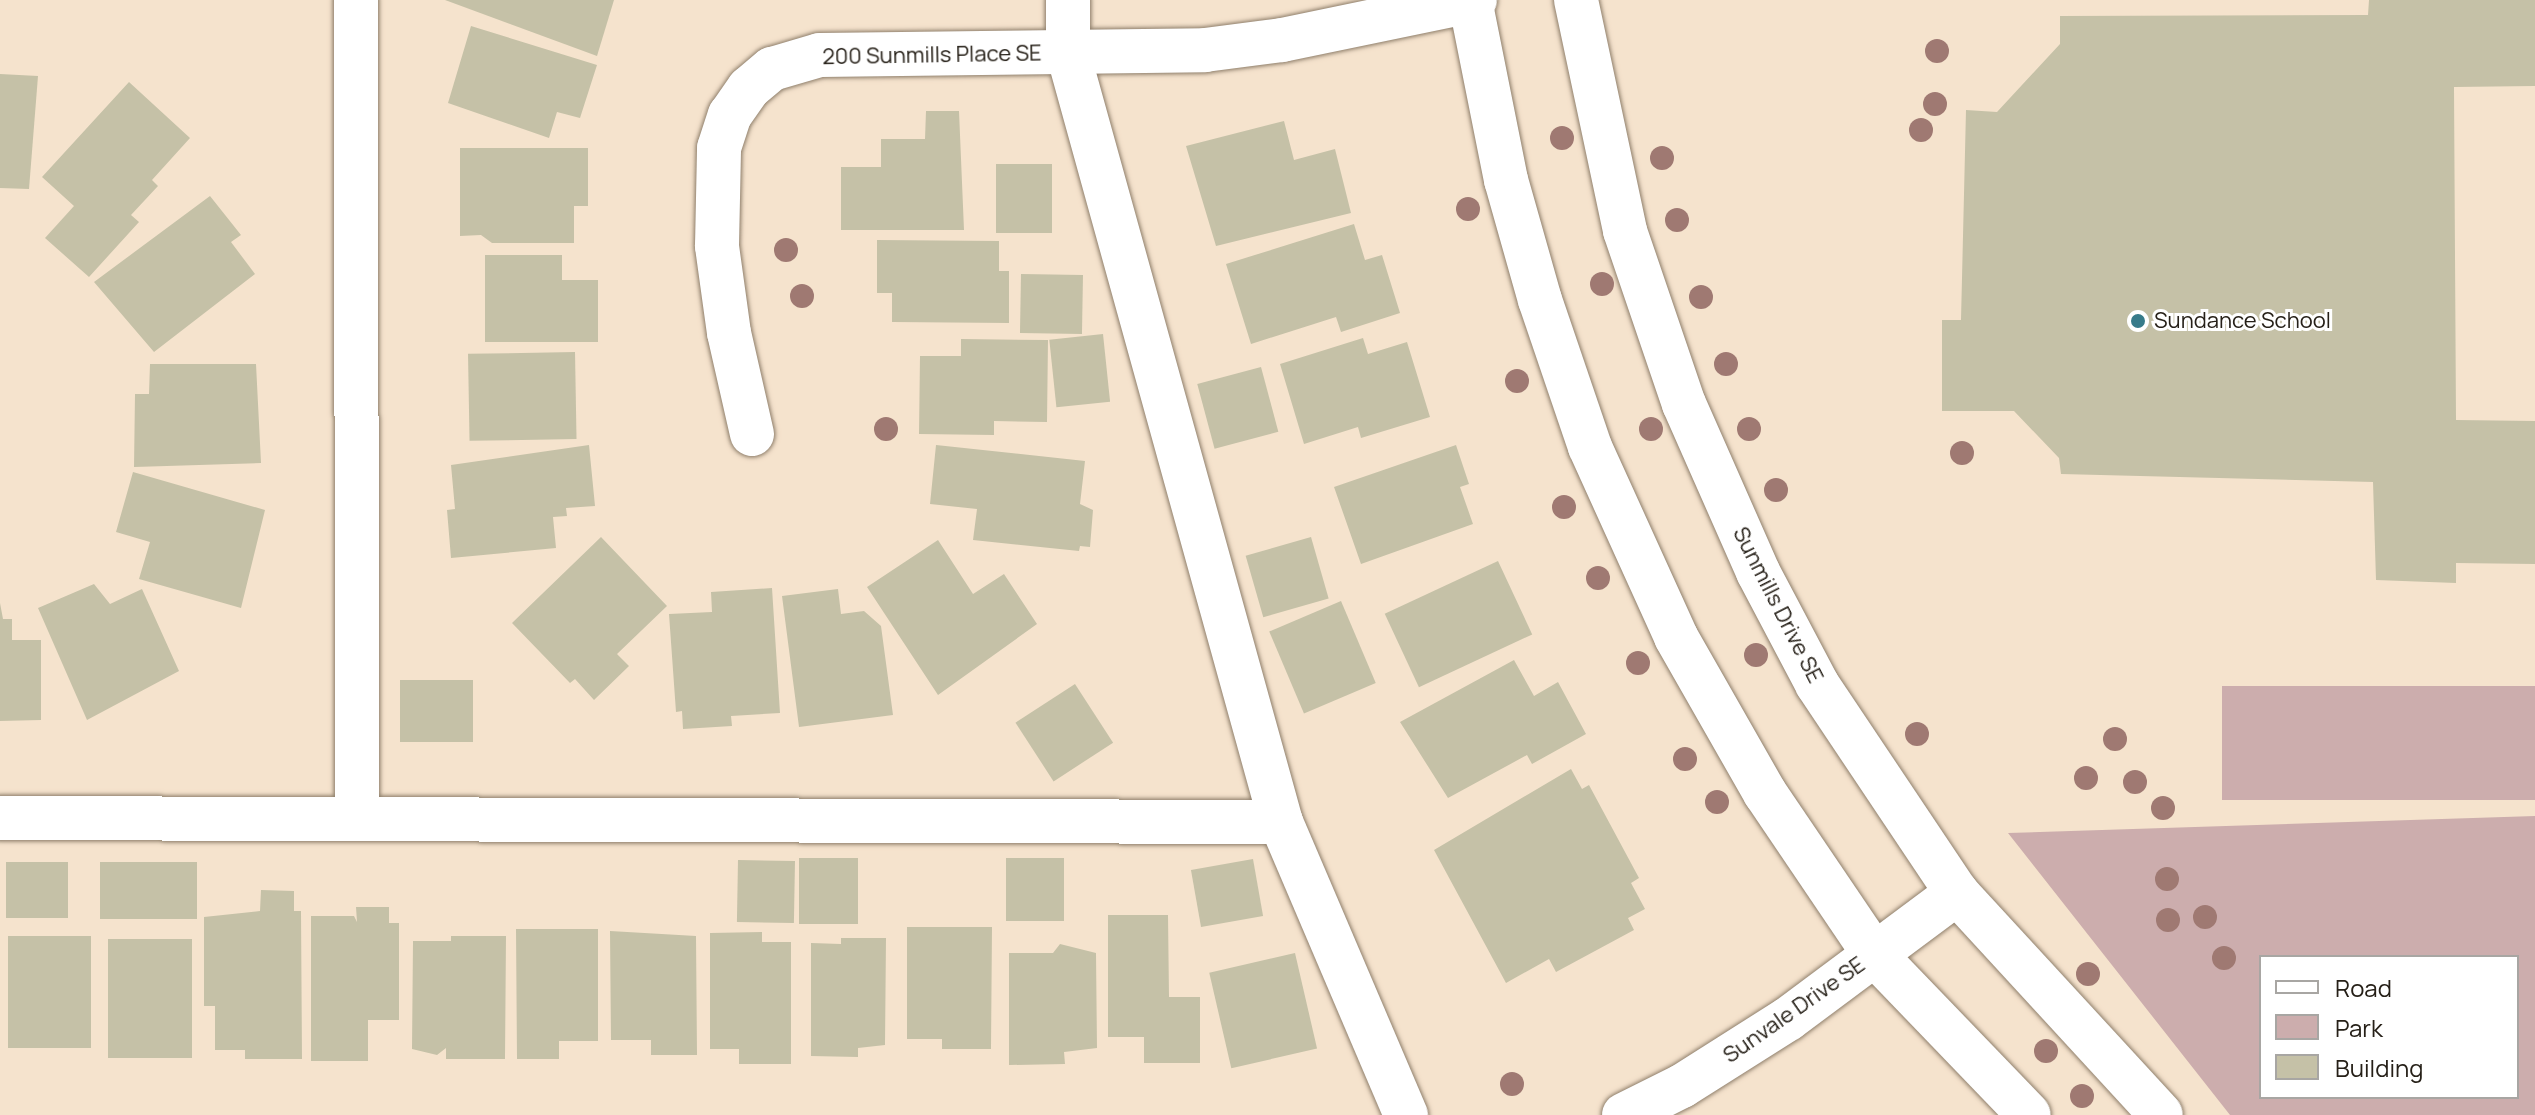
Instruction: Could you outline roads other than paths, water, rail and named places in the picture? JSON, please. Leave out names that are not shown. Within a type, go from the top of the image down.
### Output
[{"type":"street","points":[[356,0],[357,818]]},
{"type":"street","points":[[1068,0],[1068,53],[1281,822],[1406,1115]]},
{"type":"street","points":[[1472,0],[1506,180],[1590,447],[1676,637],[1765,793],[1874,954],[2029,1115]]},
{"type":"street","name":"200 Sunmills Place SE","points":[[752,434],[729,333],[717,246],[719,148],[730,115],[749,88],[772,69],[820,55],[1205,50],[1282,40],[1472,0]]},
{"type":"street","name":"Sunmills Drive SE","points":[[1576,0],[1625,231],[1684,404],[1758,572],[1817,684],[1957,893],[2161,1115]]},
{"type":"street","points":[[0,818],[1281,822]]},
{"type":"street","name":"Sunvale Drive SE","points":[[1624,1115],[1682,1086],[1788,1019],[1957,893]]},
{"type":"place","name":"Sundance School","points":[[2138,321]]}]
